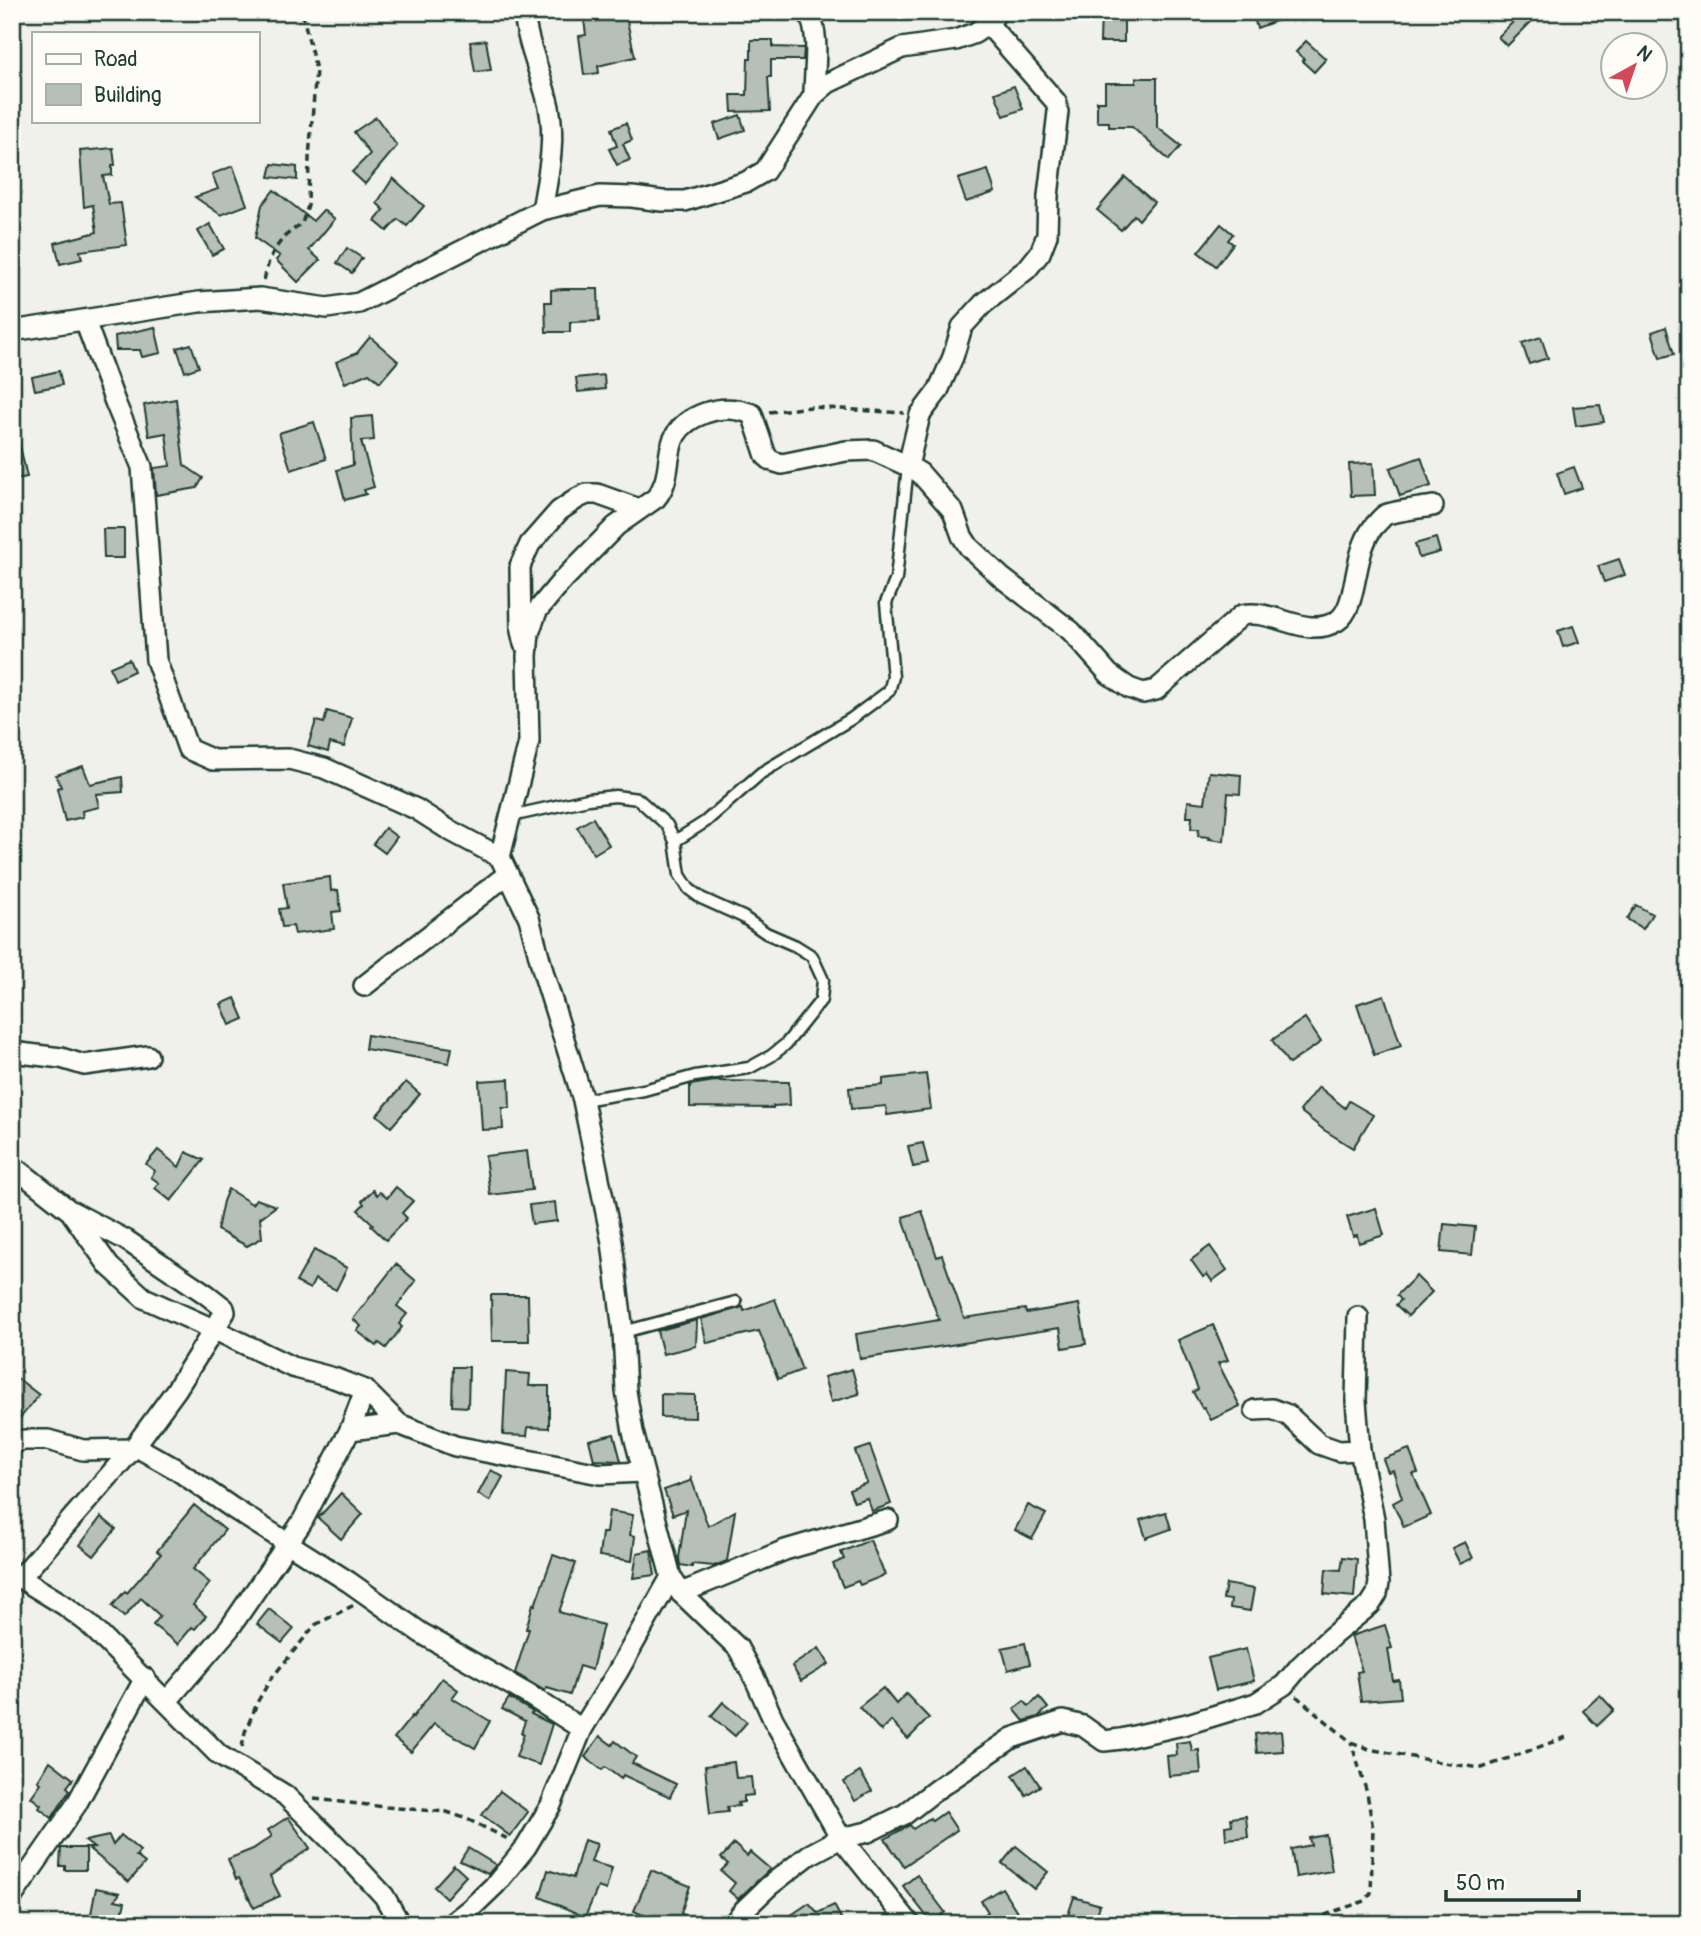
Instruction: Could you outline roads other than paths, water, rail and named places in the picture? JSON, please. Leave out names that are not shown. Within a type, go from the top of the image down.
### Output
[{"type":"street","points":[[524,12],[526,32],[549,109],[551,160],[542,210]]},
{"type":"street","points":[[808,12],[815,39],[814,95]]},
{"type":"street","points":[[12,331],[199,302],[260,298],[327,308],[359,303],[542,210],[600,196],[685,201],[746,182],[765,171],[814,95],[828,83],[902,48],[956,40],[975,33],[993,18],[1056,102],[1058,113],[1048,196],[1047,235],[1040,253],[1027,269],[983,304],[962,327],[953,357],[938,391],[920,415],[908,466]]},
{"type":"street","points":[[85,321],[142,467],[156,660],[188,749],[213,760],[289,760],[324,768],[416,808],[504,866],[529,918],[583,1100],[612,1242],[623,1332],[626,1391],[633,1432],[642,1472],[676,1585],[738,1648],[773,1720],[841,1838],[910,1924]]},
{"type":"street","points":[[365,986],[504,866],[511,816],[529,742],[527,656],[529,633],[537,611],[561,582],[616,526],[661,492],[675,436],[692,418],[714,410],[735,408],[752,414],[766,456],[782,464],[846,451],[873,450],[920,473],[953,511],[969,547],[1071,631],[1109,674],[1129,688],[1143,693],[1156,690],[1242,615],[1255,612],[1318,628],[1339,620],[1349,606],[1361,547],[1370,530],[1384,515],[1433,506]]},
{"type":"street","points":[[527,656],[520,631],[520,566],[530,544],[559,511],[587,494],[597,494],[639,509]]},
{"type":"street","points":[[12,1052],[61,1058],[85,1065],[148,1056]]},
{"type":"street","points":[[12,1165],[69,1210],[126,1240],[215,1301],[225,1312],[176,1391],[134,1448],[16,1575],[88,1623],[219,1755],[285,1795],[384,1896],[400,1924]]},
{"type":"street","points":[[69,1210],[109,1266],[144,1298],[292,1367],[334,1378],[365,1390],[399,1424],[455,1446],[600,1474],[642,1472]]},
{"type":"street","points":[[733,1924],[769,1886],[809,1856],[841,1838],[867,1832],[905,1814],[1012,1738],[1063,1721],[1083,1726],[1104,1741],[1121,1740],[1256,1703],[1284,1685],[1332,1636],[1370,1605],[1377,1594],[1379,1583],[1374,1519],[1360,1450],[1356,1401],[1358,1317]]},
{"type":"street","points":[[167,1701],[229,1629],[302,1522],[350,1430],[365,1390]]},
{"type":"street","points":[[1255,1410],[1272,1409],[1288,1415],[1319,1444],[1329,1448],[1339,1451],[1360,1450]]},
{"type":"street","points":[[350,1430],[399,1424]]},
{"type":"street","points":[[12,1443],[48,1440],[83,1450],[134,1448],[174,1468],[372,1597],[421,1633],[582,1729]]},
{"type":"street","points":[[451,1924],[496,1884],[526,1847],[551,1805],[582,1729],[676,1585],[888,1520]]},
{"type":"street","points":[[12,1897],[76,1805],[145,1678]]},
{"type":"lane","points":[[675,841],[705,822],[761,773],[851,719],[889,691],[893,677],[886,603],[897,579],[908,466]]},
{"type":"lane","points":[[511,816],[588,799],[615,796],[638,799],[667,825],[675,841],[680,875],[689,889],[701,898],[743,917],[766,933],[812,956],[823,980],[821,1000],[786,1044],[749,1068],[695,1076],[644,1090],[583,1100]]},
{"type":"lane","points":[[623,1332],[736,1302]]}]
